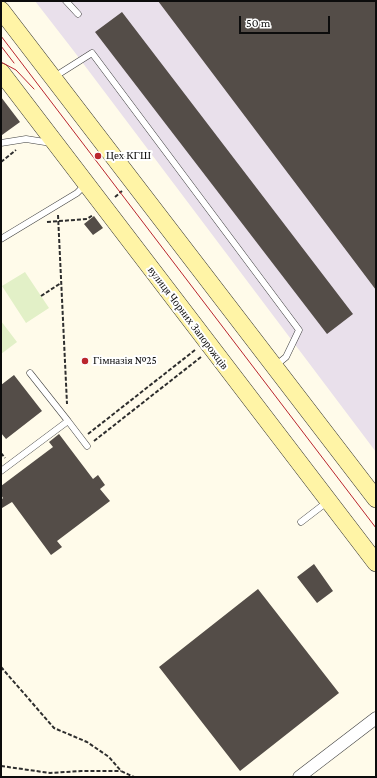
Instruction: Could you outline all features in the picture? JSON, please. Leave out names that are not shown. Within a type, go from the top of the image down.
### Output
[{"type":"main road","points":[[1,10],[54,77],[133,183],[376,499]]},
{"type":"main road","name":"вулиця Чорних Запорожців","points":[[1,72],[208,346],[376,563]]},
{"type":"street","points":[[299,777],[376,718]]},
{"type":"lane","points":[[66,1],[78,14]]},
{"type":"lane","points":[[54,77],[92,54],[299,330],[286,357],[275,367]]},
{"type":"lane","points":[[1,143],[26,139],[55,144]]},
{"type":"lane","points":[[1,239],[77,193],[85,184]]},
{"type":"lane","points":[[30,373],[87,446]]},
{"type":"lane","points":[[1,470],[68,421]]},
{"type":"lane","points":[[301,522],[328,501]]},
{"type":"path","points":[[1,162],[17,149]]},
{"type":"path","points":[[24,224],[87,219],[133,183]]},
{"type":"path","points":[[58,204],[68,421]]},
{"type":"path","points":[[41,296],[61,283]]},
{"type":"path","points":[[82,439],[208,346]]},
{"type":"path","points":[[87,446],[208,346]]},
{"type":"path","points":[[1,667],[54,728],[87,742],[109,757],[121,771],[134,777]]},
{"type":"path","points":[[1,766],[50,773],[121,771]]},
{"type":"shaded area","points":[[35,1],[376,1],[376,452],[73,50]]},
{"type":"green space","points":[[25,272],[49,308],[26,323],[2,286]]},
{"type":"green space","points":[[1,321],[17,342],[1,354]]},
{"type":"building","points":[[158,1],[376,1],[376,290]]},
{"type":"building","points":[[122,12],[353,314],[327,334],[95,32]]},
{"type":"building","points":[[1,97],[20,122],[2,135],[1,134]]},
{"type":"building","points":[[94,216],[103,228],[93,235],[84,224]]},
{"type":"building","points":[[14,375],[42,411],[6,439],[1,433],[1,385]]},
{"type":"building","points":[[59,434],[93,479],[98,475],[105,485],[100,489],[110,501],[57,541],[62,547],[51,555],[12,502],[2,508],[1,507],[1,500],[3,498],[1,495],[1,486],[53,447],[49,442]]},
{"type":"building","points":[[314,564],[333,591],[317,603],[297,577]]},
{"type":"building","points":[[258,589],[339,693],[240,771],[159,667]]},
{"type":"tram line","points":[[1,36],[376,528]]},
{"type":"tram line","points":[[1,46],[14,63]]},
{"type":"tram line","points":[[1,62],[16,70],[34,89]]},
{"type":"place","name":"Цех КГШ","points":[[98,156]]},
{"type":"place","name":"Гімназія №25","points":[[85,361]]}]
